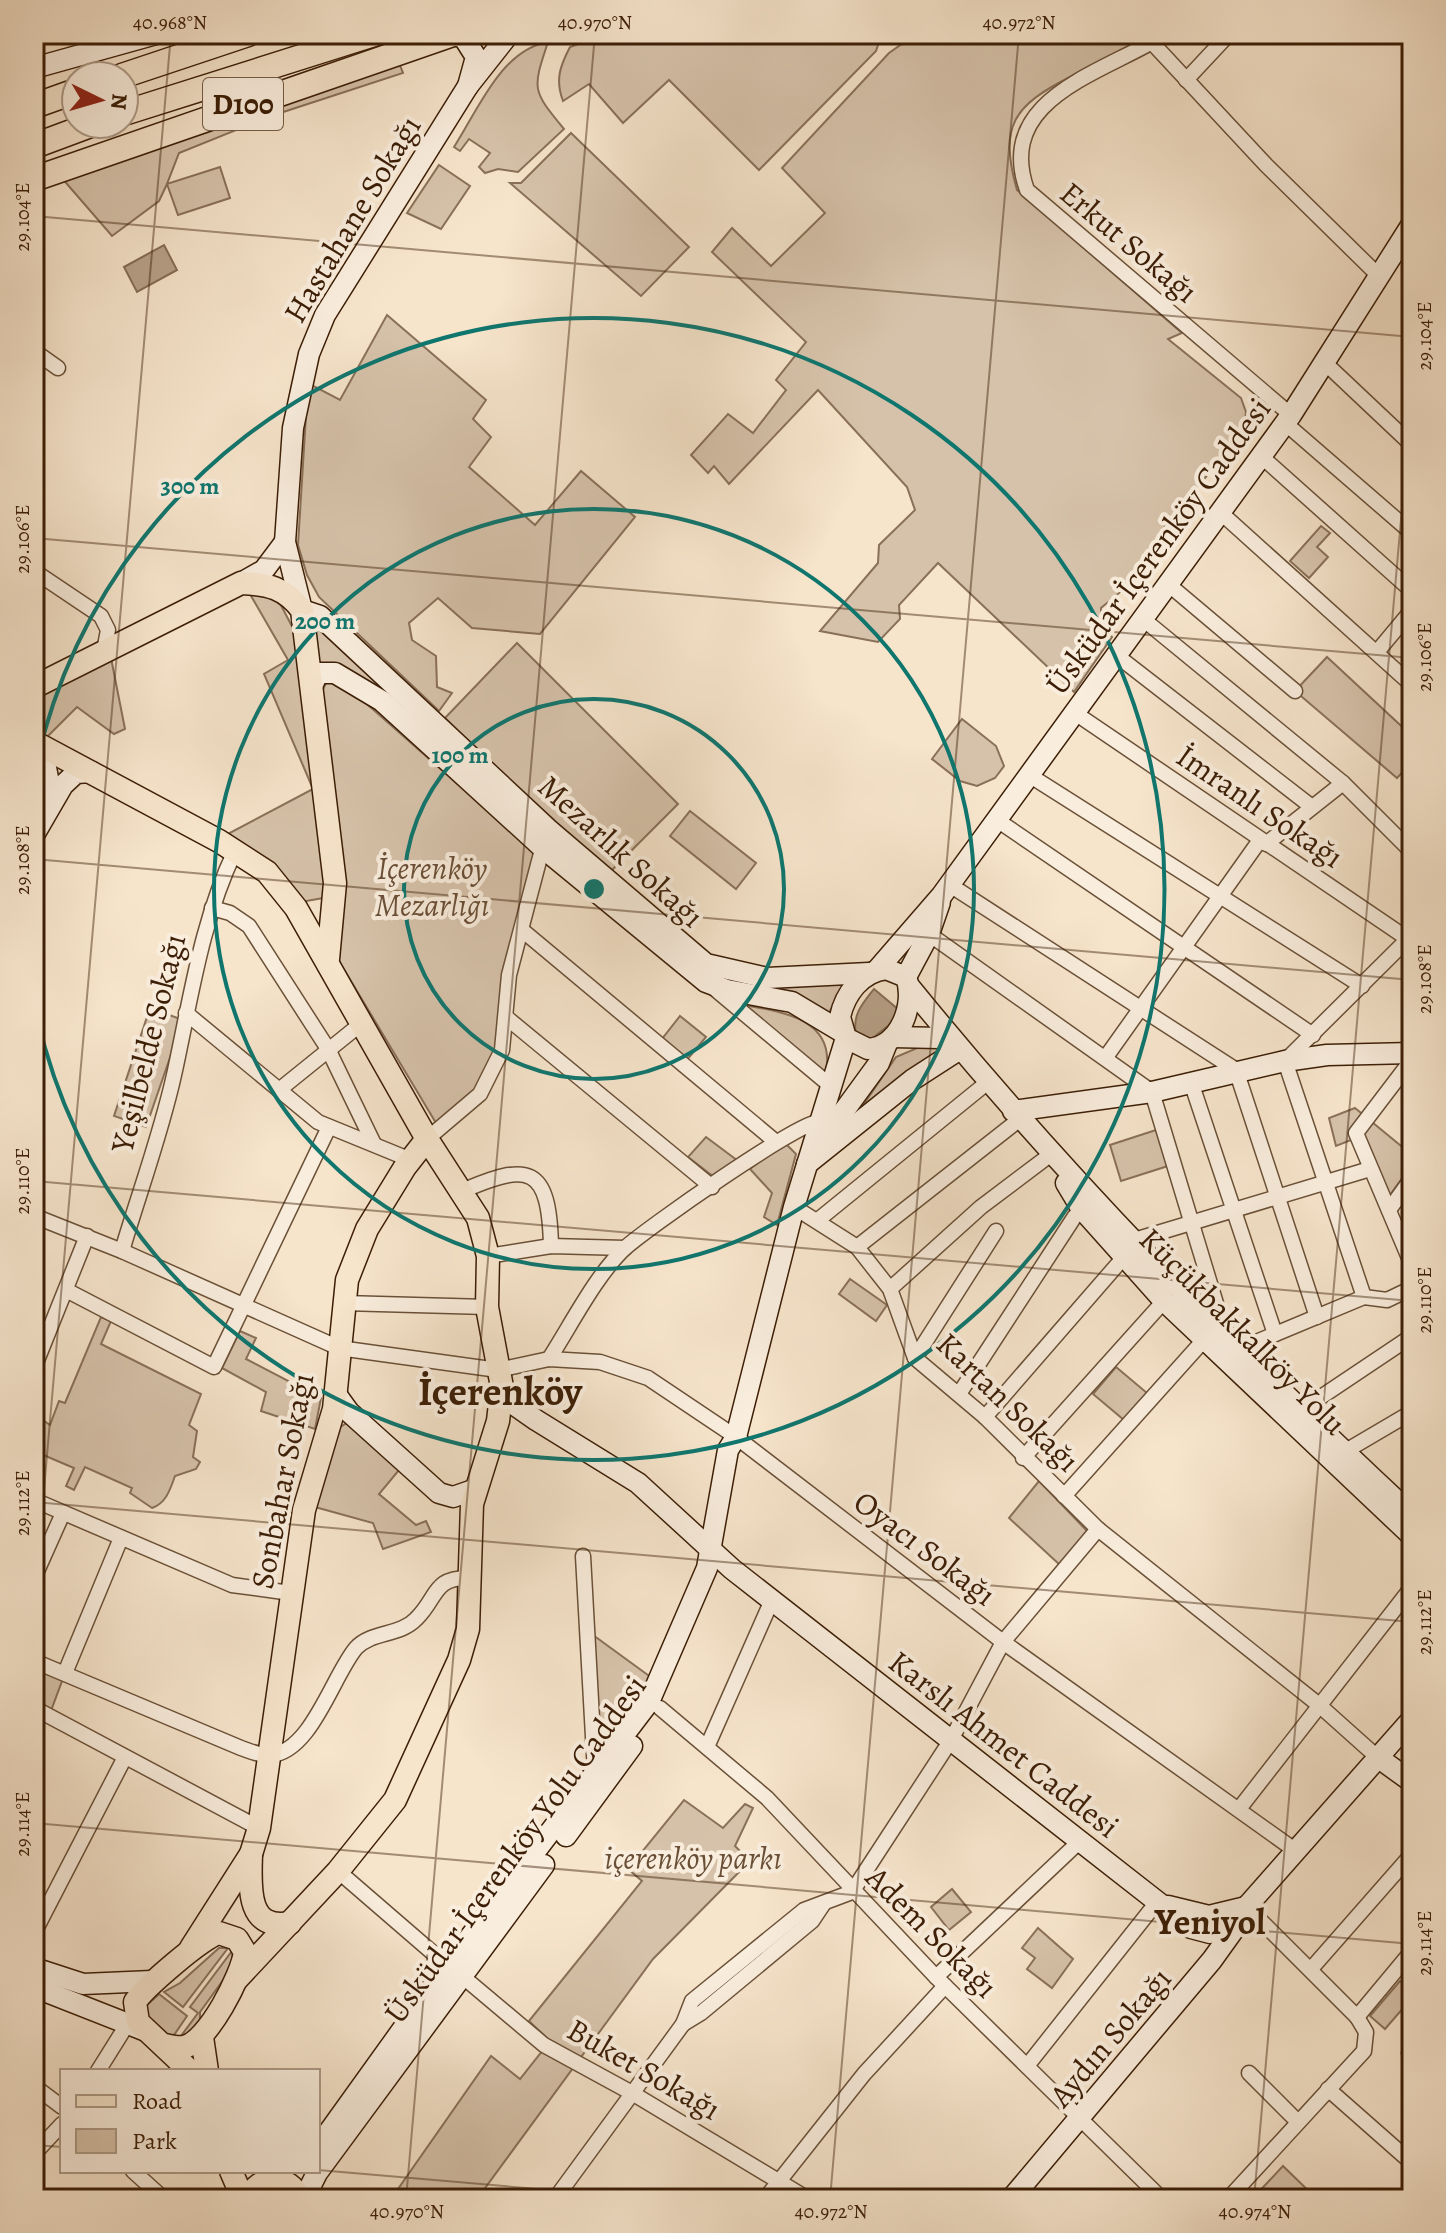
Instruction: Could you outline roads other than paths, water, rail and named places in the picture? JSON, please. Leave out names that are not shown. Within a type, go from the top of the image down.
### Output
[{"type":"highway","name":"D100","points":[[140,70],[248,34]]},
{"type":"highway","name":"D100","points":[[140,108],[374,34]]},
{"type":"highway","name":"D100","points":[[34,179],[452,34]]},
{"type":"highway","points":[[34,106],[60,97]]},
{"type":"highway","points":[[34,163],[155,126],[242,105]]},
{"type":"highway","points":[[34,146],[60,136]]},
{"type":"main road","points":[[37,67],[156,34]]},
{"type":"main road","name":"Hastahane Sokağı","points":[[452,34],[464,38],[476,57],[468,86]]},
{"type":"main road","name":"Hastahane Sokağı","points":[[328,959],[335,883],[302,610],[285,542],[293,428],[314,341],[325,315],[468,86],[509,34]]},
{"type":"main road","name":"Üsküdar İçerenköy Caddesi","points":[[946,890],[1288,419],[1412,224]]},
{"type":"main road","points":[[37,687],[264,570],[285,542]]},
{"type":"main road","points":[[241,583],[280,588],[302,610]]},
{"type":"main road","name":"Mezarlık Sokağı","points":[[302,610],[320,616],[545,838],[706,964],[767,978],[873,972]]},
{"type":"main road","name":"Mezarlık Sokağı","points":[[312,686],[318,673],[335,673],[382,701],[545,838],[706,982],[727,990],[792,1002],[844,1035]]},
{"type":"main road","points":[[34,1987],[182,2047],[202,2037],[237,1979],[338,1871],[395,1800],[433,1723],[468,1629],[470,1520],[476,1489],[498,1421],[500,1378],[487,1307],[488,1256],[478,1218],[445,1170],[328,959],[296,908],[267,872],[235,851],[38,744]]},
{"type":"main road","points":[[34,813],[48,778],[38,744]]},
{"type":"main road","points":[[34,835],[63,785],[76,773],[92,772]]},
{"type":"main road","points":[[296,908],[314,909],[323,904],[335,883]]},
{"type":"main road","points":[[807,1164],[879,1063],[908,1005],[908,982],[946,890]]},
{"type":"main road","points":[[807,1164],[912,1080],[960,1049],[940,1038],[890,1040],[868,1049],[844,1035],[842,1007],[854,987],[873,972],[946,890]]},
{"type":"main road","points":[[873,972],[896,971],[908,982]]},
{"type":"main road","name":"Küçükbakkalköy Yolu","points":[[908,982],[960,1049],[1128,1249],[1164,1301],[1412,1536]]},
{"type":"main road","name":"Üsküdar İçerenköy Yolu Caddesi","points":[[320,2144],[660,1708],[715,1555],[739,1453],[736,1437],[794,1207],[818,1122],[832,1087],[844,1035]]},
{"type":"main road","points":[[1017,1115],[1152,1092],[1285,1061],[1327,1055],[1409,1053]]},
{"type":"main road","name":"Sonbahar Sokağı","points":[[191,1948],[251,1854],[259,1828],[304,1510],[332,1420],[347,1280],[367,1229],[427,1139]]},
{"type":"main road","name":"Küçükbakkalköy Yolu","points":[[1050,1155],[1081,1208],[1104,1234],[1128,1249],[1412,1515]]},
{"type":"main road","points":[[408,1164],[427,1163],[445,1170]]},
{"type":"main road","name":"Karslı Ahmet Caddesi","points":[[500,1378],[516,1406],[638,1483],[715,1555],[1191,1928],[1210,1933],[1233,1922],[1376,1756],[1412,1719]]},
{"type":"main road","points":[[336,1394],[343,1406],[439,1493],[453,1497],[476,1489]]},
{"type":"main road","points":[[498,1421],[515,1418],[536,1420]]},
{"type":"main road","name":"Üsküdar İçerenköy Yolu Caddesi","points":[[320,2169],[455,1971],[649,1702],[715,1555]]},
{"type":"main road","points":[[1376,1756],[1412,1782]]},
{"type":"main road","name":"Sonbahar Sokağı","points":[[251,1854],[252,1901],[257,1917],[266,1924],[290,1923]]},
{"type":"main road","name":"Aydın Sokağı","points":[[1011,2199],[1212,1960],[1247,1907]]},
{"type":"main road","points":[[188,2069],[146,2033],[138,2022],[135,2002],[152,1981],[171,1970],[191,1948],[213,1934],[225,1933],[237,1939],[245,1952],[237,1979]]},
{"type":"main road","points":[[34,1968],[83,1984],[152,1981]]},
{"type":"main road","points":[[202,2037],[207,2069]]},
{"type":"main road","points":[[232,2173],[245,2199],[257,2185],[283,2176],[302,2199]]},
{"type":"main road","name":"Üsküdar İçerenköy Yolu Caddesi","points":[[302,2199],[317,2173]]},
{"type":"street","points":[[1186,80],[1229,34]]},
{"type":"street","points":[[1148,38],[1379,276]]},
{"type":"street","name":"Erkut Sokağı","points":[[1148,38],[1046,101],[1031,118],[1022,136],[1020,156],[1021,173],[1027,190],[1288,419],[1412,533]]},
{"type":"street","points":[[34,351],[58,368]]},
{"type":"street","points":[[1324,362],[1412,445]]},
{"type":"street","points":[[1261,456],[1412,591]]},
{"type":"street","points":[[1220,512],[1412,685]]},
{"type":"street","points":[[34,571],[101,616],[108,630],[104,651]]},
{"type":"street","points":[[1168,584],[1295,691]]},
{"type":"street","points":[[1377,652],[1412,610]]},
{"type":"street","points":[[1143,619],[1343,783],[1412,852]]},
{"type":"street","points":[[1116,655],[1312,807]]},
{"type":"street","name":"İmranlı Sokağı","points":[[1075,713],[1411,940]]},
{"type":"street","points":[[1029,775],[1362,986]]},
{"type":"street","points":[[1106,1057],[1220,896],[1263,842],[1343,783]]},
{"type":"street","points":[[997,820],[1313,1035]]},
{"type":"street","points":[[427,1139],[480,1094],[502,1050],[509,975],[545,838]]},
{"type":"street","name":"Yeşilbelde Sokağı","points":[[122,1251],[173,1077],[212,908],[235,851]]},
{"type":"street","points":[[946,890],[1236,1070],[1317,1317]]},
{"type":"street","points":[[212,908],[230,913],[249,926],[328,1049],[373,1142]]},
{"type":"street","points":[[522,930],[776,1142]]},
{"type":"street","points":[[929,934],[1152,1092],[1218,1310]]},
{"type":"street","points":[[1364,1297],[1285,1061],[1411,940]]},
{"type":"street","points":[[706,982],[832,1087]]},
{"type":"street","points":[[186,1013],[329,1127],[373,1142],[408,1164]]},
{"type":"street","points":[[507,1018],[712,1187]]},
{"type":"street","points":[[279,1090],[362,1023]]},
{"type":"street","points":[[1409,1053],[1407,1066],[1356,1133],[1412,1265]]},
{"type":"street","points":[[818,1220],[988,1082]]},
{"type":"street","points":[[1191,1082],[1275,1334]]},
{"type":"street","points":[[857,1247],[1017,1115]]},
{"type":"street","points":[[549,1359],[625,1248],[776,1142],[808,1123],[818,1122]]},
{"type":"street","points":[[66,1290],[214,1367],[329,1127]]},
{"type":"street","points":[[890,1289],[981,1207],[1050,1155]]},
{"type":"street","points":[[985,1417],[1128,1249],[1192,1223],[1370,1169]]},
{"type":"street","points":[[460,1192],[509,1172],[527,1175],[543,1189],[550,1205],[551,1246]]},
{"type":"street","points":[[1063,1178],[1075,1216],[1091,1230],[1104,1234]]},
{"type":"street","points":[[1389,1210],[1412,1178]]},
{"type":"street","name":"Kartan Sokağı","points":[[794,1207],[857,1247],[890,1289],[915,1358],[985,1417],[1098,1529],[1319,1705],[1376,1756]]},
{"type":"street","points":[[34,1216],[122,1251],[339,1348],[500,1378]]},
{"type":"street","points":[[959,1394],[1075,1216]]},
{"type":"street","points":[[915,1358],[996,1231]]},
{"type":"street","points":[[34,1368],[87,1236]]},
{"type":"street","points":[[488,1256],[551,1246],[625,1248]]},
{"type":"street","points":[[1237,1350],[1364,1297],[1387,1300],[1412,1288]]},
{"type":"street","points":[[1023,1458],[1164,1301]]},
{"type":"street","points":[[343,1303],[487,1307]]},
{"type":"street","points":[[1300,1411],[1412,1336]]},
{"type":"street","points":[[1064,1496],[1203,1341]]},
{"type":"street","name":"Oyacı Sokağı","points":[[500,1378],[549,1359],[625,1368],[648,1378],[736,1437],[1003,1642],[1296,1851]]},
{"type":"street","points":[[1344,1452],[1412,1412]]},
{"type":"street","points":[[34,1500],[232,1585],[291,1593]]},
{"type":"street","points":[[34,1578],[63,1513]]},
{"type":"street","points":[[555,2199],[683,2024],[701,2013],[812,1921],[824,1903],[852,1892],[951,1740],[1003,1642],[1098,1529]]},
{"type":"street","points":[[65,1673],[121,1538]]},
{"type":"street","points":[[583,1556],[595,1773]]},
{"type":"street","points":[[34,1661],[241,1748],[269,1756],[288,1749],[303,1737],[362,1643],[406,1627],[417,1618],[441,1584],[449,1579],[470,1578]]},
{"type":"street","points":[[1239,1809],[1412,1587]]},
{"type":"street","points":[[707,1747],[772,1600]]},
{"type":"street","points":[[34,1708],[259,1828]]},
{"type":"street","name":"Adem Sokağı","points":[[660,1708],[767,1798],[852,1892],[1162,2199]]},
{"type":"street","points":[[34,1933],[125,1757]]},
{"type":"street","points":[[765,2199],[940,1981],[1080,1841]]},
{"type":"street","points":[[1311,1969],[1412,1854]]},
{"type":"street","name":"Buket Sokağı","points":[[338,1871],[544,2045],[632,2093],[808,2199]]},
{"type":"street","points":[[1027,2066],[1157,1902]]},
{"type":"street","points":[[1228,2199],[1364,2051],[1366,2032],[1357,2017],[1247,1907]]},
{"type":"street","points":[[1357,2017],[1412,1951]]},
{"type":"street","points":[[101,2069],[146,2033]]},
{"type":"street","points":[[1249,2073],[1298,2122]]},
{"type":"street","points":[[34,2086],[60,2106]]},
{"type":"street","points":[[1328,2089],[1412,2163]]},
{"type":"street","points":[[34,2154],[60,2126]]},
{"type":"street","points":[[135,2173],[164,2199]]},
{"type":"district","name":"İçerenköy","points":[[500,1391]]},
{"type":"district","name":"Yeniyol","points":[[1210,1921]]},
{"type":"park label","name":"İçerenköy Mezarlığı","points":[[432,886]]},
{"type":"park label","name":"içerenköy parkı","points":[[693,1858]]}]
